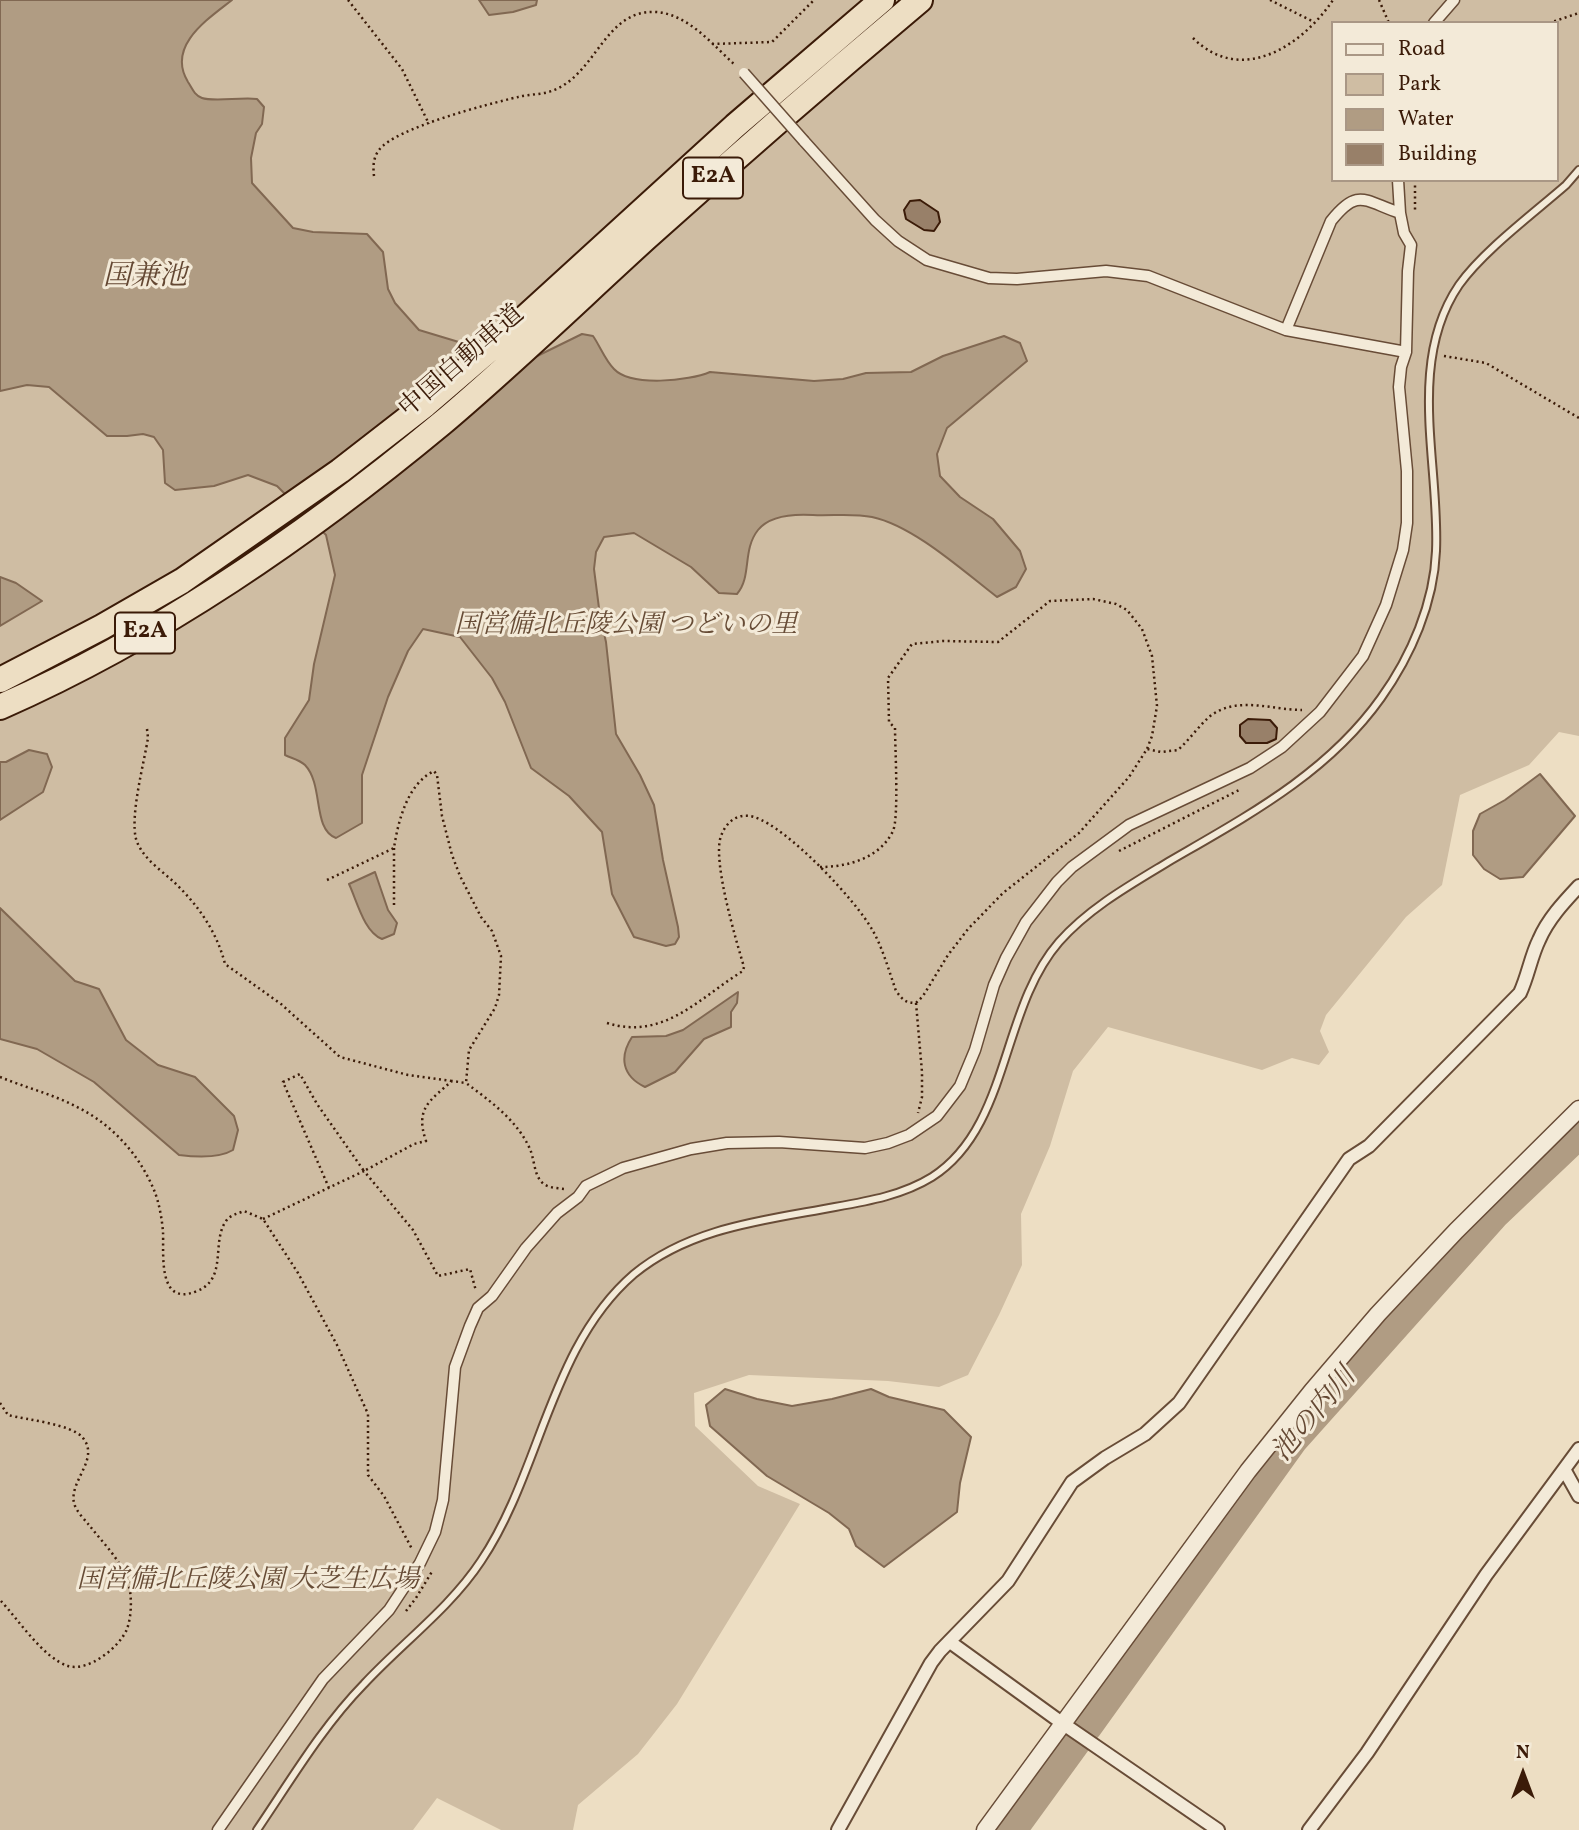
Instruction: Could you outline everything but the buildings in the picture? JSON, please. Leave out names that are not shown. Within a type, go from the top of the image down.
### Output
[{"type":"highway","name":"中国自動車道","points":[[0,707],[113,651],[195,603],[283,546],[360,489],[423,438],[503,353],[715,144],[881,0]]},
{"type":"highway","name":"中国自動車道","points":[[0,680],[170,588],[263,527],[341,471],[425,405],[503,353],[920,0]]},
{"type":"street","points":[[1436,21],[1454,0]]},
{"type":"street","points":[[744,73],[875,220],[898,241],[927,260],[989,278],[1017,279],[1105,271],[1148,276],[1286,330],[1406,352]]},
{"type":"street","points":[[218,1830],[323,1679],[389,1610],[420,1563],[435,1532],[443,1500],[455,1367],[470,1326],[478,1308],[492,1296],[526,1248],[557,1213],[586,1186],[623,1168],[691,1149],[727,1143],[779,1142],[865,1148],[909,1135],[937,1116],[960,1086],[975,1050],[994,985],[1006,958],[1026,922],[1057,882],[1072,867],[1129,825],[1250,768],[1282,747],[1323,708],[1363,656],[1386,605],[1403,550],[1408,498],[1399,387],[1406,352],[1411,245],[1404,233],[1399,212],[1398,182]]},
{"type":"street","points":[[1286,330],[1322,239],[1331,221],[1343,207],[1352,200],[1363,199],[1399,212]]},
{"type":"street","points":[[838,1830],[931,1663],[1008,1581],[1072,1482],[1145,1433],[1179,1403],[1349,1159],[1376,1140],[1520,993],[1538,941],[1557,909],[1579,886]]},
{"type":"street","points":[[985,1830],[1248,1471],[1312,1391],[1378,1314],[1456,1231],[1579,1109]]},
{"type":"street","points":[[1309,1830],[1367,1753],[1486,1575],[1579,1450]]},
{"type":"street","points":[[1565,1471],[1579,1496]]},
{"type":"street","points":[[950,1642],[1218,1830]]},
{"type":"lane","points":[[257,1830],[339,1712],[364,1683],[459,1590],[482,1561],[507,1515],[583,1337],[597,1314],[618,1290],[657,1257],[694,1239],[739,1224],[872,1200],[903,1191],[934,1176],[965,1147],[983,1116],[1021,1005],[1039,970],[1059,942],[1097,907],[1266,804],[1318,766],[1351,737],[1384,694],[1408,652],[1428,602],[1436,557],[1436,500],[1429,387],[1433,354],[1445,313],[1459,285],[1478,264],[1566,185],[1579,170]]},
{"type":"path","points":[[348,0],[402,69],[429,124]]},
{"type":"path","points":[[712,44],[772,42],[814,0]]},
{"type":"path","points":[[1270,0],[1314,22]]},
{"type":"path","points":[[1193,38],[1200,45],[1230,59],[1266,56],[1286,48],[1300,38],[1333,0]]},
{"type":"path","points":[[1379,0],[1388,21]]},
{"type":"path","points":[[374,176],[374,159],[379,149],[399,136],[429,124],[519,97],[555,90],[585,69],[616,26],[629,17],[657,12],[676,18],[695,29],[744,73]]},
{"type":"path","points":[[1555,21],[1579,13]]},
{"type":"path","points":[[1433,354],[1486,363],[1579,418]]},
{"type":"path","points":[[607,1023],[615,1026],[646,1026],[668,1021],[687,1011],[743,971],[720,870],[719,844],[730,820],[744,815],[764,821],[802,850],[819,867],[842,890],[872,929],[896,991],[908,1003],[916,1003],[968,929],[1003,892],[1079,833],[1129,777],[1147,749],[1157,706],[1152,656],[1142,629],[1127,610],[1116,604],[1093,599],[1050,601],[998,642],[943,641],[912,644],[888,678],[889,722],[895,727],[894,829],[879,851],[836,867],[819,867]]},
{"type":"path","points":[[1147,749],[1161,752],[1178,750],[1210,716],[1231,706],[1262,706],[1285,710],[1323,708]]},
{"type":"path","points":[[147,729],[136,837],[145,854],[201,912],[221,948],[225,964],[281,1004],[340,1057],[408,1075],[466,1083],[517,1127],[529,1147],[540,1180],[549,1187],[582,1192]]},
{"type":"path","points":[[394,905],[394,848],[399,822],[409,799],[422,780],[434,771],[452,855],[481,917],[492,931],[501,956],[499,995],[495,1008],[469,1050],[466,1083]]},
{"type":"path","points":[[1118,851],[1250,784]]},
{"type":"path","points":[[327,880],[394,848]]},
{"type":"path","points":[[916,1003],[922,1072],[922,1097],[917,1112],[926,1123]]},
{"type":"path","points":[[329,1188],[283,1082],[300,1074],[317,1104],[364,1171],[413,1230],[438,1276],[470,1269],[474,1289],[485,1302]]},
{"type":"path","points":[[0,1077],[73,1104],[122,1140],[135,1156],[155,1191],[163,1229],[163,1271],[167,1284],[174,1290],[186,1294],[199,1291],[210,1282],[218,1265],[224,1223],[231,1216],[244,1211],[263,1219],[298,1273],[337,1345],[368,1414],[368,1475],[384,1496],[420,1563]]},
{"type":"path","points":[[263,1219],[414,1144],[426,1141],[421,1125],[425,1105],[452,1081]]},
{"type":"path","points":[[0,1403],[8,1415],[67,1429],[81,1436],[87,1444],[88,1460],[76,1487],[74,1503],[81,1516],[122,1566],[129,1586],[130,1612],[126,1630],[116,1644],[92,1663],[70,1667],[51,1658],[0,1600]]},
{"type":"path","points":[[404,1613],[436,1564]]},
{"type":"green space","name":"国営備北丘陵公園 つどいの里","points":[[0,0],[1579,0],[1579,736],[1559,732],[1529,765],[1460,795],[1442,885],[1406,917],[1326,1015],[1320,1031],[1329,1052],[1319,1065],[1292,1058],[1262,1070],[1108,1027],[1073,1071],[1050,1146],[1021,1214],[1022,1265],[968,1375],[939,1387],[888,1381],[749,1375],[694,1393],[695,1426],[758,1486],[800,1504],[677,1704],[638,1754],[578,1805],[573,1830],[501,1830],[437,1798],[413,1830],[0,1830]]},
{"type":"water","name":"国兼池","points":[[0,0],[232,0],[202,25],[186,45],[182,57],[188,82],[202,98],[257,99],[264,107],[262,124],[256,133],[251,158],[252,183],[293,228],[313,232],[367,234],[383,252],[388,289],[395,303],[419,330],[525,362],[582,334],[593,336],[611,365],[622,375],[660,381],[689,378],[710,372],[814,381],[843,379],[866,373],[911,372],[943,356],[1004,336],[1020,343],[1027,361],[947,428],[937,454],[940,476],[960,497],[993,519],[1020,551],[1026,569],[1016,587],[997,597],[921,539],[888,522],[865,516],[799,515],[769,521],[753,538],[742,587],[737,594],[719,593],[691,567],[634,533],[604,537],[596,552],[594,569],[606,642],[616,734],[654,805],[678,927],[679,937],[675,944],[666,946],[634,937],[612,894],[602,832],[569,796],[531,768],[505,702],[492,678],[460,637],[423,629],[408,651],[388,697],[362,775],[362,823],[336,838],[324,826],[311,774],[303,763],[285,755],[285,738],[309,700],[314,664],[335,575],[326,535],[277,486],[248,475],[214,486],[175,490],[165,483],[163,450],[154,437],[143,434],[107,436],[49,387],[27,385],[0,391]]},
{"type":"water","points":[[479,0],[537,0],[536,5],[489,15]]},
{"type":"water","points":[[0,577],[16,583],[42,601],[0,626]]},
{"type":"water","points":[[29,750],[47,754],[52,767],[43,792],[0,820],[0,762],[6,762]]},
{"type":"water","points":[[1540,774],[1575,816],[1523,877],[1500,879],[1484,869],[1473,855],[1473,831],[1480,814],[1505,800]]},
{"type":"water","points":[[375,872],[388,910],[397,923],[394,934],[382,939],[370,930],[349,884]]},
{"type":"water","points":[[0,908],[75,981],[99,989],[126,1040],[158,1065],[195,1077],[234,1116],[238,1130],[233,1150],[214,1156],[179,1155],[94,1082],[37,1049],[0,1039]]},
{"type":"water","points":[[738,992],[737,1003],[731,1012],[731,1027],[704,1039],[675,1072],[645,1087],[627,1072],[625,1052],[632,1037],[666,1036],[683,1030]]},
{"type":"water","points":[[725,1389],[792,1406],[871,1389],[889,1397],[944,1410],[971,1437],[960,1483],[957,1512],[884,1567],[856,1546],[849,1529],[829,1513],[767,1476],[710,1426],[706,1405]]},
{"type":"waterway","name":"池の内川","points":[[1087,1727],[1293,1440],[1494,1215],[1579,1134]]},
{"type":"waterway","name":"池の内川","points":[[1012,1830],[1076,1742]]},
{"type":"park label","name":"国営備北丘陵公園 大芝生広場","points":[[248,1582]]}]
